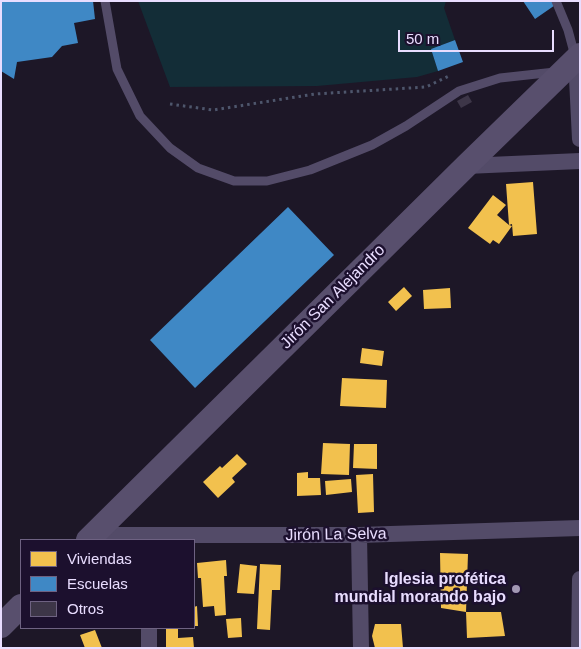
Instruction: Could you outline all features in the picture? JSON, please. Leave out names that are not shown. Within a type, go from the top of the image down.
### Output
[{"type":"street","points":[[573,62],[580,139]]},
{"type":"street","name":"Jirón San Alejandro","points":[[91,538],[573,62]]},
{"type":"street","points":[[466,166],[580,161]]},
{"type":"street","name":"Jirón La Selva","points":[[91,538],[359,535],[580,528]]},
{"type":"street","points":[[359,535],[362,648]]},
{"type":"street","points":[[579,648],[580,579]]},
{"type":"street","points":[[1,626],[20,607]]},
{"type":"street","points":[[149,629],[149,648]]},
{"type":"lane","points":[[105,1],[117,69],[140,116],[170,148],[198,168],[234,181],[267,181],[310,170],[372,145],[406,126],[459,91],[500,78],[573,62],[568,30],[556,1]]},
{"type":"path","points":[[170,104],[213,110],[315,94],[426,87],[451,74]]},
{"type":"shaded area","points":[[138,1],[446,1],[444,8],[455,40],[431,49],[438,71],[417,77],[317,86],[170,87]]},
{"type":"building: Viviendas","points":[[533,182],[537,234],[513,236],[512,224],[509,225],[506,184]]},
{"type":"building: Viviendas","points":[[493,195],[506,205],[497,215],[512,226],[499,244],[493,240],[490,244],[468,228]]},
{"type":"building: Viviendas","points":[[404,287],[412,296],[396,311],[388,302]]},
{"type":"building: Viviendas","points":[[450,288],[451,308],[424,309],[423,290]]},
{"type":"building: Viviendas","points":[[362,348],[384,351],[382,366],[360,363]]},
{"type":"building: Viviendas","points":[[342,378],[387,380],[386,408],[340,406]]},
{"type":"building: Viviendas","points":[[323,443],[350,444],[349,475],[321,474]]},
{"type":"building: Viviendas","points":[[354,444],[377,444],[377,469],[353,468]]},
{"type":"building: Viviendas","points":[[237,454],[247,464],[232,478],[235,482],[218,498],[203,482],[220,466],[222,468]]},
{"type":"building: Viviendas","points":[[308,472],[308,478],[320,478],[321,495],[297,496],[297,473]]},
{"type":"building: Viviendas","points":[[373,474],[374,512],[358,513],[356,475]]},
{"type":"building: Viviendas","points":[[351,479],[352,492],[326,495],[325,481]]},
{"type":"building: Viviendas","points":[[440,553],[468,554],[466,612],[441,608]]},
{"type":"building: Viviendas","points":[[226,560],[227,576],[224,576],[226,615],[215,616],[214,606],[203,607],[201,578],[198,578],[197,563]]},
{"type":"building: Viviendas","points":[[240,564],[257,566],[254,594],[237,593]]},
{"type":"building: Viviendas","points":[[260,564],[281,565],[280,590],[272,590],[270,630],[257,629]]},
{"type":"building: Viviendas","points":[[197,606],[198,626],[195,626],[195,607]]},
{"type":"building: Viviendas","points":[[466,612],[501,612],[505,636],[467,638]]},
{"type":"building: Viviendas","points":[[241,618],[242,637],[228,638],[226,619]]},
{"type":"building: Viviendas","points":[[375,624],[401,624],[403,648],[375,648],[372,636]]},
{"type":"building: Viviendas","points":[[166,629],[178,629],[178,638],[193,637],[194,648],[166,648]]},
{"type":"building: Viviendas","points":[[95,630],[102,648],[85,648],[80,635]]},
{"type":"building: Escuelas","points":[[1,1],[93,1],[95,19],[74,23],[78,43],[62,46],[52,57],[17,62],[14,79],[1,71]]},
{"type":"building: Escuelas","points":[[523,1],[561,1],[535,19]]},
{"type":"building: Escuelas","points":[[455,40],[463,62],[438,71],[431,49]]},
{"type":"building: Escuelas","points":[[288,207],[334,255],[195,388],[150,340]]},
{"type":"building: Otros","points":[[468,95],[472,102],[461,108],[457,101]]},
{"type":"place","name":"Iglesia profética mundial morando bajo","points":[[516,589]]}]
